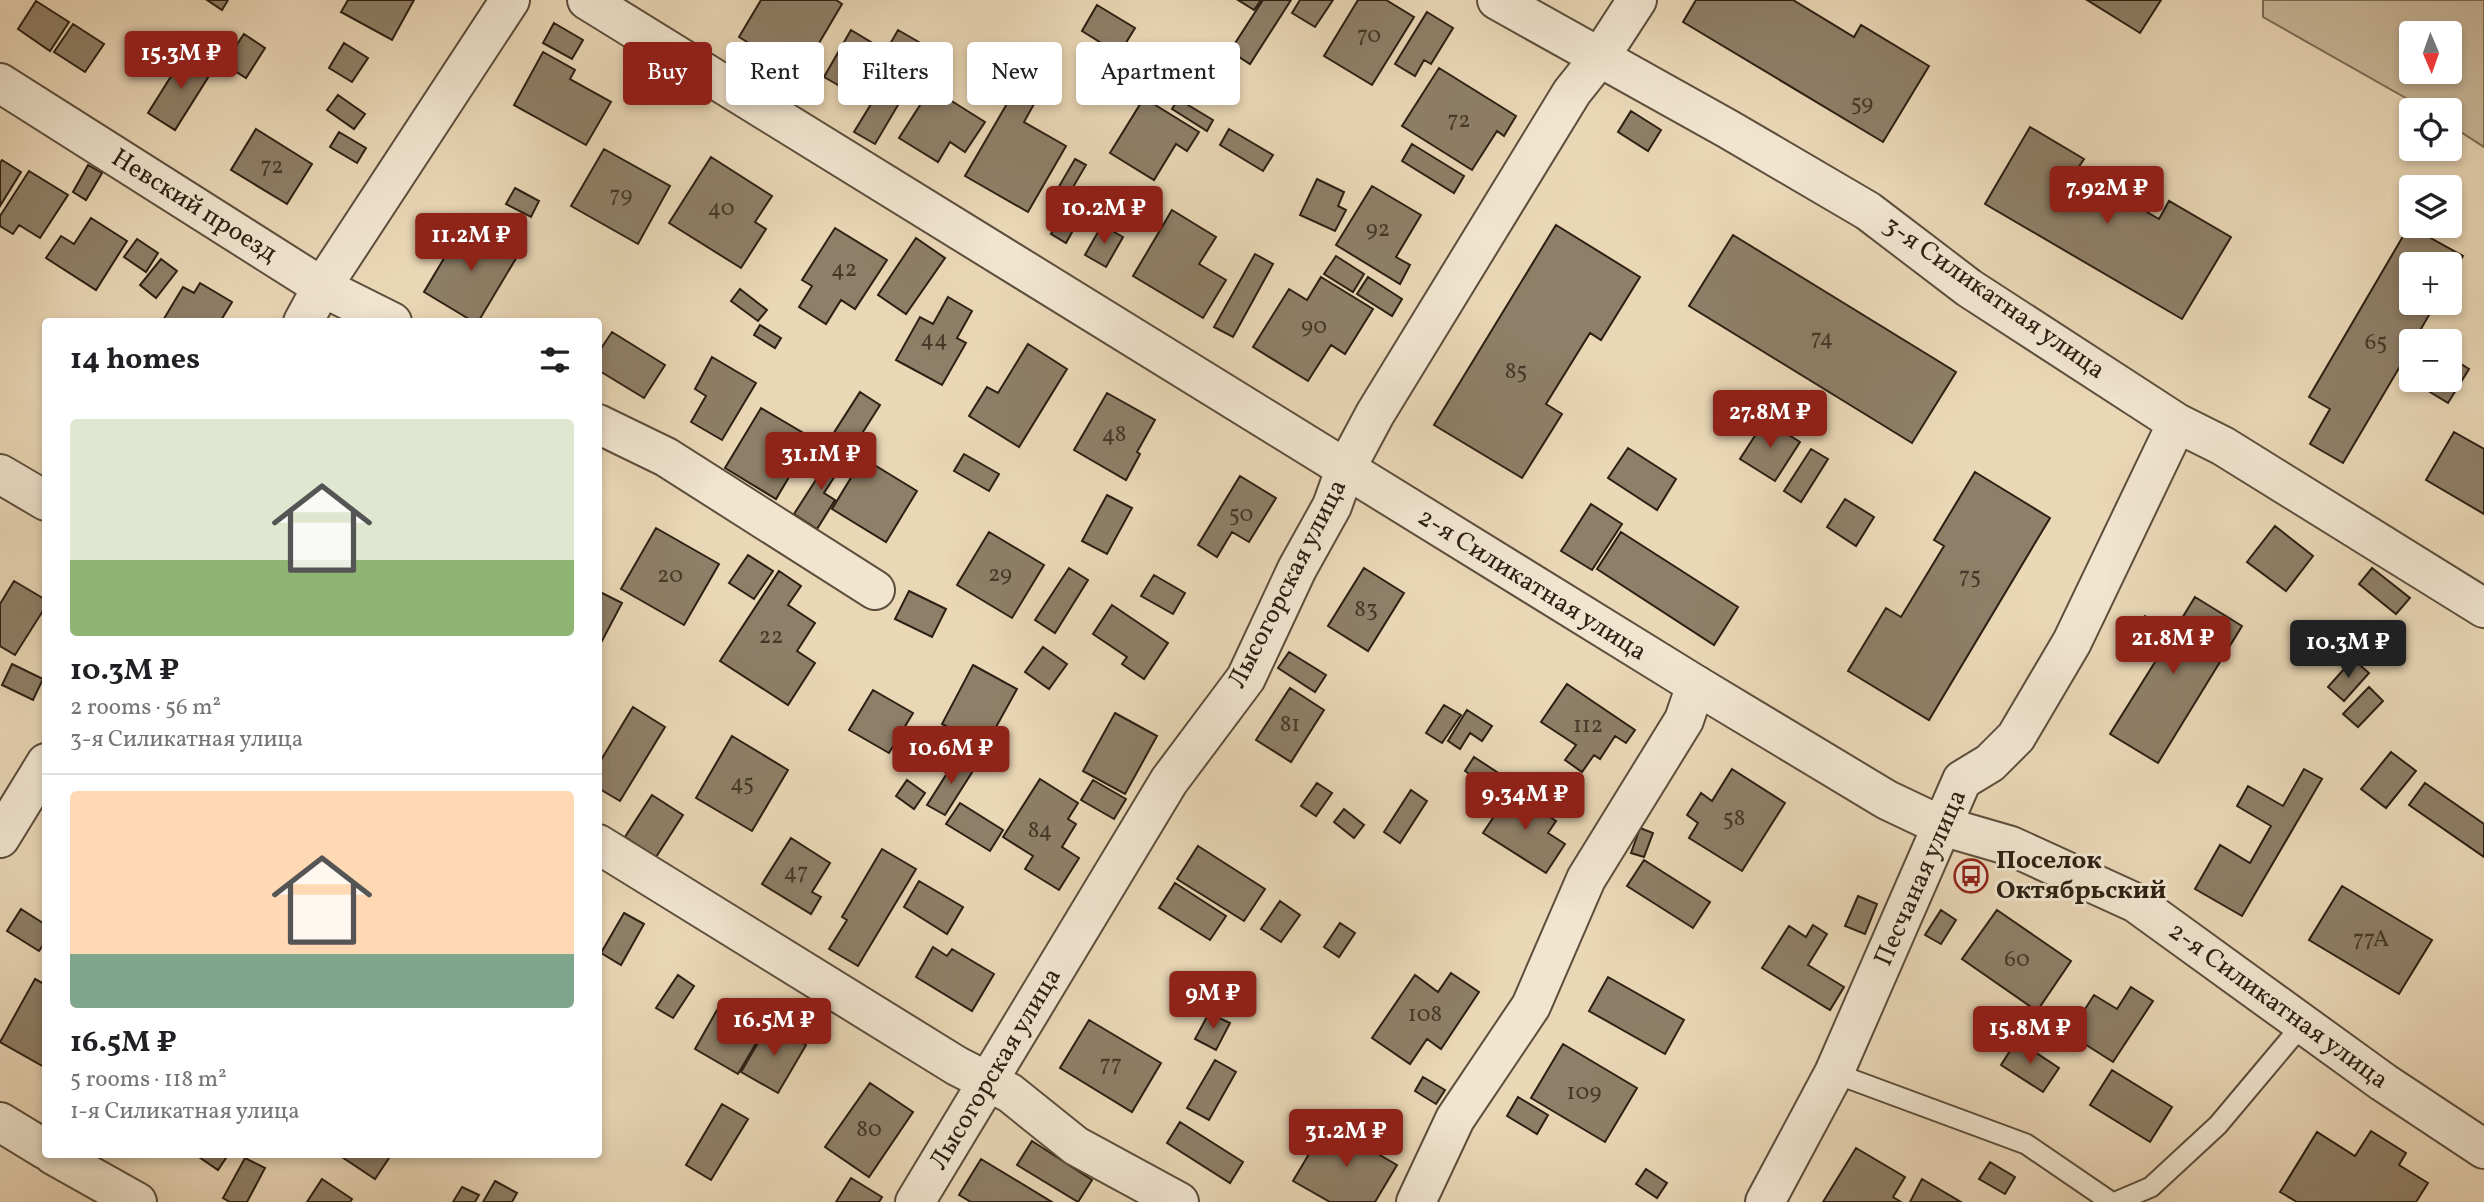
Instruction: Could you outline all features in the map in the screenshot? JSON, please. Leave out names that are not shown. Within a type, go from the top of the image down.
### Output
[{"type":"street","points":[[305,318],[322,287],[510,0]]},
{"type":"street","name":"2-я Силикатная улица","points":[[587,0],[1345,470],[1886,800],[1942,826],[2011,846],[2136,903],[2302,1025],[2484,1149]]},
{"type":"street","name":"3-я Силикатная улица","points":[[1497,0],[1868,211],[1969,288],[2177,423],[2222,446],[2484,608]]},
{"type":"street","name":"Лысогорская улица","points":[[915,1202],[1169,781],[1246,678],[1297,569],[1332,506],[1345,470],[1375,414],[1572,92],[1600,57],[1637,0]]},
{"type":"street","name":"Невский проезд","points":[[0,83],[322,287],[384,318]]},
{"type":"street","name":"Песчаная улица","points":[[1765,1202],[1834,1073],[1962,780],[1990,763],[2016,737],[2072,642],[2177,423]]},
{"type":"street","points":[[602,426],[666,457],[875,590]]},
{"type":"street","points":[[0,474],[42,498]]},
{"type":"street","points":[[1416,1202],[1455,1119],[1531,1006],[1586,879],[1684,720],[1696,685]]},
{"type":"street","points":[[0,838],[42,770]]},
{"type":"street","points":[[602,846],[957,1066],[1010,1093],[1076,1146],[1179,1202]]},
{"type":"street","points":[[0,1122],[42,1148]]},
{"type":"street","points":[[58,1158],[137,1202]]},
{"type":"lane","points":[[1834,1073],[2026,1144],[2114,1202],[2151,1187],[2218,1125],[2302,1025]]},
{"type":"shaded area","points":[[2263,0],[2484,0],[2484,147],[2462,133],[2462,98],[2406,98],[2263,17]]},
{"type":"building","points":[[207,0],[228,0],[222,10]]},
{"type":"building","points":[[348,0],[414,0],[392,40],[341,12]]},
{"type":"building","points":[[761,0],[836,0],[842,4],[820,42],[747,42],[739,37]]},
{"type":"building","points":[[1238,0],[1261,0],[1254,10]]},
{"type":"building","points":[[1263,0],[1291,0],[1250,64],[1240,58],[1240,42],[1236,42]]},
{"type":"building","points":[[1300,0],[1333,0],[1315,27],[1292,13]]},
{"type":"building","points":[[1358,0],[1386,0],[1414,17],[1372,85],[1324,56]]},
{"type":"building","points":[[1696,0],[1793,0],[1854,37],[1861,25],[1929,66],[1883,142],[1683,22]]},
{"type":"building","points":[[2087,0],[2161,0],[2140,33]]},
{"type":"building","points":[[36,1],[69,22],[50,51],[18,29]]},
{"type":"building","points":[[1097,5],[1135,28],[1126,42],[1100,42],[1082,31]]},
{"type":"building","points":[[1427,12],[1453,28],[1431,64],[1424,60],[1415,76],[1395,64]]},
{"type":"building","points":[[554,23],[583,40],[572,59],[543,43]]},
{"type":"building","points":[[73,24],[104,44],[85,72],[54,52]]},
{"type":"building","points":[[851,30],[871,42],[844,42]]},
{"type":"building","points":[[898,30],[919,42],[891,42]]},
{"type":"building","points":[[244,34],[265,48],[246,78],[224,64]]},
{"type":"building","points":[[344,43],[368,58],[352,82],[329,68]]},
{"type":"building","points":[[187,51],[214,68],[175,130],[148,113]]},
{"type":"building","points":[[543,52],[575,70],[570,79],[611,102],[586,145],[514,105]]},
{"type":"building","points":[[838,53],[838,85],[824,77]]},
{"type":"building","points":[[1439,68],[1516,116],[1504,136],[1497,131],[1472,170],[1402,126]]},
{"type":"building","points":[[338,95],[365,114],[354,129],[327,110]]},
{"type":"building","points":[[953,102],[985,122],[965,152],[950,142],[938,162],[899,138],[920,105],[953,105]]},
{"type":"building","points":[[870,105],[898,105],[875,144],[854,132]]},
{"type":"building","points":[[1006,105],[1033,105],[1024,122],[1066,146],[1028,212],[965,176]]},
{"type":"building","points":[[1140,105],[1155,105],[1199,132],[1187,151],[1176,144],[1154,180],[1110,153]]},
{"type":"building","points":[[1174,105],[1188,105],[1213,120],[1207,131],[1172,109]]},
{"type":"building","points":[[1631,111],[1661,130],[1648,151],[1618,132]]},
{"type":"building","points":[[2030,127],[2084,159],[2076,171],[2159,219],[2169,201],[2231,237],[2182,319],[1985,204]]},
{"type":"building","points":[[256,129],[312,164],[287,204],[231,170]]},
{"type":"building","points":[[1229,129],[1273,155],[1263,171],[1220,145]]},
{"type":"building","points":[[339,132],[366,148],[357,163],[330,147]]},
{"type":"building","points":[[1412,144],[1464,176],[1454,193],[1402,161]]},
{"type":"building","points":[[604,149],[670,186],[638,244],[571,206]]},
{"type":"building","points":[[711,157],[772,196],[755,222],[766,229],[741,268],[669,223]]},
{"type":"building","points":[[1075,159],[1086,165],[1065,201],[1054,195]]},
{"type":"building","points":[[2,160],[21,172],[0,206],[0,163]]},
{"type":"building","points":[[88,165],[102,173],[86,200],[73,192]]},
{"type":"building","points":[[29,171],[68,195],[40,238],[19,225],[13,234],[0,226],[0,216]]},
{"type":"building","points":[[1317,179],[1344,192],[1338,206],[1346,210],[1335,231],[1300,215]]},
{"type":"building","points":[[1372,186],[1421,215],[1396,257],[1410,265],[1400,284],[1336,245]]},
{"type":"building","points":[[515,188],[539,201],[531,217],[506,204]]},
{"type":"building","points":[[1068,205],[1082,214],[1066,243],[1051,234]]},
{"type":"building","points":[[1172,210],[1216,237],[1199,264],[1226,280],[1203,318],[1133,276]]},
{"type":"building","points":[[91,218],[127,241],[96,290],[46,258],[61,236],[74,244]]},
{"type":"building","points":[[465,223],[518,255],[480,318],[467,318],[424,292]]},
{"type":"building","points":[[1102,225],[1123,237],[1106,267],[1085,255]]},
{"type":"building","points":[[1556,225],[1640,277],[1601,340],[1590,333],[1546,404],[1562,414],[1522,478],[1434,425]]},
{"type":"building","points":[[835,228],[887,260],[855,309],[841,300],[826,324],[799,307],[812,286],[802,280]]},
{"type":"building","points":[[1733,235],[1956,372],[1912,443],[1689,306]]},
{"type":"building","points":[[916,238],[945,258],[906,314],[878,295]]},
{"type":"building","points":[[2402,238],[2431,238],[2456,252],[2399,252],[2399,315],[2429,315],[2421,329],[2399,329],[2399,368],[2343,463],[2310,444],[2330,409],[2309,397]]},
{"type":"building","points":[[137,239],[158,253],[146,272],[124,257]]},
{"type":"building","points":[[1255,254],[1273,264],[1233,337],[1214,327]]},
{"type":"building","points":[[1336,256],[1364,274],[1353,292],[1324,274]]},
{"type":"building","points":[[161,259],[177,271],[156,298],[140,285]]},
{"type":"building","points":[[1321,277],[1373,309],[1345,354],[1331,345],[1308,381],[1253,347],[1289,289],[1307,300]]},
{"type":"building","points":[[1368,277],[1402,299],[1392,316],[1357,294]]},
{"type":"building","points":[[200,283],[232,302],[222,318],[164,318],[183,287],[194,293]]},
{"type":"building","points":[[740,289],[767,310],[758,321],[731,301]]},
{"type":"building","points":[[948,297],[972,311],[957,338],[966,343],[942,385],[896,360],[920,317],[933,324]]},
{"type":"building","points":[[760,325],[781,338],[775,348],[754,335]]},
{"type":"building","points":[[612,332],[665,365],[644,398],[602,372],[602,347]]},
{"type":"building","points":[[1028,344],[1067,369],[1019,447],[969,416],[987,387],[998,393]]},
{"type":"building","points":[[712,357],[756,383],[722,440],[691,422],[706,396],[695,389]]},
{"type":"building","points":[[2462,365],[2469,369],[2462,380]]},
{"type":"building","points":[[860,392],[880,405],[849,454],[828,442]]},
{"type":"building","points":[[2430,392],[2455,392],[2448,403]]},
{"type":"building","points":[[1107,393],[1155,420],[1137,452],[1140,454],[1126,480],[1074,450]]},
{"type":"building","points":[[761,408],[812,438],[776,499],[725,468]]},
{"type":"building","points":[[1765,420],[1800,442],[1775,481],[1740,459]]},
{"type":"building","points":[[2454,432],[2484,449],[2484,514],[2426,480]]},
{"type":"building","points":[[837,447],[849,454],[824,493],[835,500],[817,529],[794,514]]},
{"type":"building","points":[[1628,448],[1676,479],[1657,510],[1608,478]]},
{"type":"building","points":[[1811,449],[1828,459],[1801,502],[1784,491]]},
{"type":"building","points":[[964,454],[999,474],[989,491],[954,471]]},
{"type":"building","points":[[863,458],[917,491],[886,542],[832,509]]},
{"type":"building","points":[[1975,472],[2050,518],[1929,720],[1848,671],[1886,608],[1901,617],[1944,546],[1934,540]]},
{"type":"building","points":[[1240,476],[1276,498],[1249,542],[1232,532],[1217,557],[1198,545]]},
{"type":"building","points":[[1107,495],[1132,508],[1107,554],[1082,541]]},
{"type":"building","points":[[1845,499],[1874,517],[1856,546],[1827,527]]},
{"type":"building","points":[[1591,504],[1622,524],[1592,570],[1561,551]]},
{"type":"building","points":[[2275,526],[2313,556],[2286,591],[2247,562]]},
{"type":"building","points":[[656,528],[719,564],[684,625],[621,589]]},
{"type":"building","points":[[989,532],[1044,565],[1012,618],[957,585]]},
{"type":"building","points":[[1621,532],[1738,607],[1714,645],[1597,569]]},
{"type":"building","points":[[748,555],[773,571],[754,599],[729,583]]},
{"type":"building","points":[[1069,568],[1088,580],[1055,633],[1035,620]]},
{"type":"building","points":[[1364,568],[1404,593],[1368,651],[1328,626]]},
{"type":"building","points":[[2372,568],[2410,598],[2396,614],[2359,584]]},
{"type":"building","points":[[779,571],[801,586],[788,605],[815,623],[797,651],[815,663],[788,705],[720,661]]},
{"type":"building","points":[[1154,575],[1185,593],[1173,614],[1141,596]]},
{"type":"building","points":[[14,581],[42,598],[42,612],[15,655],[0,646],[0,604]]},
{"type":"building","points":[[909,591],[946,609],[932,637],[895,619]]},
{"type":"building","points":[[602,593],[622,603],[602,641]]},
{"type":"building","points":[[2195,597],[2242,626],[2158,763],[2110,734],[2155,662],[2127,645],[2145,616],[2173,633]]},
{"type":"building","points":[[1112,605],[1168,643],[1144,679],[1122,664],[1127,657],[1093,634]]},
{"type":"building","points":[[1043,647],[1067,664],[1049,689],[1025,672]]},
{"type":"building","points":[[1289,652],[1326,675],[1315,692],[1278,668]]},
{"type":"building","points":[[2353,659],[2369,673],[2344,701],[2328,687]]},
{"type":"building","points":[[12,664],[42,679],[33,700],[2,685]]},
{"type":"building","points":[[973,665],[1017,689],[985,747],[942,724]]},
{"type":"building","points":[[1567,684],[1635,730],[1626,743],[1615,736],[1600,759],[1594,755],[1582,772],[1565,760],[1576,745],[1541,722]]},
{"type":"building","points":[[2369,687],[2383,701],[2358,727],[2343,714]]},
{"type":"building","points":[[1290,688],[1324,710],[1291,762],[1256,740]]},
{"type":"building","points":[[873,690],[913,713],[889,753],[849,730]]},
{"type":"building","points":[[1444,705],[1461,715],[1442,743],[1426,733]]},
{"type":"building","points":[[633,707],[665,727],[620,801],[602,790],[602,758]]},
{"type":"building","points":[[1467,710],[1492,726],[1482,741],[1470,733],[1460,749],[1448,741]]},
{"type":"building","points":[[1115,713],[1157,736],[1125,794],[1083,771]]},
{"type":"building","points":[[732,736],[788,770],[752,831],[696,798]]},
{"type":"building","points":[[2391,752],[2416,771],[2386,808],[2361,789]]},
{"type":"building","points":[[958,756],[976,766],[945,815],[927,805]]},
{"type":"building","points":[[1474,757],[1503,776],[1494,790],[1465,771]]},
{"type":"building","points":[[1732,769],[1785,803],[1742,871],[1689,838],[1698,823],[1687,815],[1701,793],[1712,801]]},
{"type":"building","points":[[2304,769],[2322,779],[2242,916],[2195,889],[2220,845],[2250,863],[2271,826],[2237,806],[2248,786],[2283,806]]},
{"type":"building","points":[[1040,779],[1078,803],[1068,819],[1076,824],[1062,847],[1079,858],[1059,890],[1025,869],[1033,856],[1003,837]]},
{"type":"building","points":[[907,780],[925,793],[914,809],[896,796]]},
{"type":"building","points":[[1093,780],[1126,799],[1114,819],[1081,800]]},
{"type":"building","points":[[1317,783],[1332,793],[1316,816],[1301,806]]},
{"type":"building","points":[[2425,783],[2484,824],[2484,857],[2409,805]]},
{"type":"building","points":[[1411,790],[1427,801],[1400,843],[1384,832]]},
{"type":"building","points":[[1511,791],[1556,821],[1548,833],[1565,844],[1546,873],[1483,833]]},
{"type":"building","points":[[652,795],[683,815],[656,857],[625,837]]},
{"type":"building","points":[[960,803],[1003,830],[990,851],[946,824]]},
{"type":"building","points":[[1344,809],[1364,825],[1354,838],[1334,822]]},
{"type":"building","points":[[1640,828],[1653,833],[1644,857],[1631,853]]},
{"type":"building","points":[[791,838],[830,863],[812,892],[821,897],[811,914],[762,884]]},
{"type":"building","points":[[1198,846],[1265,889],[1244,921],[1177,879]]},
{"type":"building","points":[[882,849],[916,869],[858,966],[829,949],[847,920],[842,917]]},
{"type":"building","points":[[1644,860],[1710,902],[1693,928],[1627,886]]},
{"type":"building","points":[[919,881],[963,907],[947,934],[904,907]]},
{"type":"building","points":[[1175,883],[1226,916],[1210,940],[1159,908]]},
{"type":"building","points":[[2342,886],[2432,940],[2399,994],[2309,940]]},
{"type":"building","points":[[1858,896],[1877,904],[1865,934],[1845,926]]},
{"type":"building","points":[[1280,901],[1300,915],[1281,942],[1261,929]]},
{"type":"building","points":[[21,909],[42,922],[42,947],[39,951],[7,931]]},
{"type":"building","points":[[1941,910],[1956,920],[1941,944],[1925,935]]},
{"type":"building","points":[[1997,910],[2071,961],[2037,1011],[1962,959]]},
{"type":"building","points":[[624,913],[644,924],[621,965],[602,951]]},
{"type":"building","points":[[1340,923],[1355,933],[1339,957],[1324,947]]},
{"type":"building","points":[[1813,925],[1827,934],[1808,965],[1844,987],[1830,1010],[1762,968],[1789,926],[1806,937]]},
{"type":"building","points":[[933,947],[947,956],[952,949],[994,974],[972,1011],[916,977]]},
{"type":"building","points":[[1451,973],[1479,992],[1441,1049],[1427,1039],[1410,1064],[1372,1038],[1415,975],[1438,992]]},
{"type":"building","points":[[678,975],[694,986],[673,1018],[656,1008]]},
{"type":"building","points":[[1608,977],[1684,1020],[1665,1054],[1589,1011]]},
{"type":"building","points":[[35,979],[42,983],[42,1066],[0,1042]]},
{"type":"building","points":[[2131,987],[2153,1001],[2113,1062],[2069,1034],[2094,995],[2117,1009]]},
{"type":"building","points":[[721,1003],[765,1028],[738,1074],[695,1049]]},
{"type":"building","points":[[1209,1013],[1230,1023],[1216,1050],[1195,1039]]},
{"type":"building","points":[[1089,1020],[1161,1063],[1132,1112],[1060,1068]]},
{"type":"building","points":[[769,1024],[806,1045],[778,1093],[741,1072]]},
{"type":"building","points":[[2017,1040],[2059,1068],[2043,1092],[2001,1065]]},
{"type":"building","points":[[1563,1044],[1637,1088],[1605,1142],[1531,1098]]},
{"type":"building","points":[[1215,1060],[1236,1072],[1209,1120],[1187,1108]]},
{"type":"building","points":[[2112,1070],[2172,1107],[2150,1142],[2090,1105]]},
{"type":"building","points":[[1423,1077],[1445,1090],[1436,1104],[1415,1091]]},
{"type":"building","points":[[870,1083],[913,1112],[869,1177],[825,1147]]},
{"type":"building","points":[[1518,1097],[1548,1115],[1537,1134],[1507,1116]]},
{"type":"building","points":[[722,1104],[748,1119],[711,1180],[686,1165]]},
{"type":"building","points":[[1180,1122],[1243,1162],[1230,1183],[1167,1143]]},
{"type":"building","points":[[1346,1130],[1363,1140],[1367,1133],[1379,1140],[1373,1151],[1397,1165],[1375,1202],[1330,1202],[1293,1181],[1322,1132],[1339,1142]]},
{"type":"building","points":[[2371,1131],[2406,1153],[2399,1165],[2428,1183],[2416,1202],[2297,1202],[2280,1192],[2317,1132],[2355,1156]]},
{"type":"building","points":[[1032,1141],[1092,1180],[1078,1202],[1017,1165]]},
{"type":"building","points":[[1856,1148],[1905,1177],[1893,1197],[1901,1202],[1823,1202]]},
{"type":"building","points":[[200,1158],[226,1158],[218,1170]]},
{"type":"building","points":[[245,1158],[265,1168],[247,1202],[230,1202],[223,1198]]},
{"type":"building","points":[[344,1158],[389,1158],[375,1179]]},
{"type":"building","points":[[981,1159],[1052,1202],[971,1202],[959,1195]]},
{"type":"building","points":[[1990,1162],[2015,1177],[2005,1194],[1979,1179]]},
{"type":"building","points":[[1646,1169],[1667,1183],[1657,1198],[1636,1184]]},
{"type":"building","points":[[851,1178],[882,1197],[879,1202],[836,1202]]},
{"type":"building","points":[[322,1179],[352,1199],[350,1202],[307,1202]]},
{"type":"building","points":[[1922,1179],[1961,1202],[1910,1202]]},
{"type":"building","points":[[495,1181],[517,1193],[512,1202],[483,1202]]},
{"type":"building","points":[[462,1187],[479,1195],[475,1202],[453,1202]]},
{"type":"place","name":"Поселок Октябрьский","points":[[1971,876]]}]
